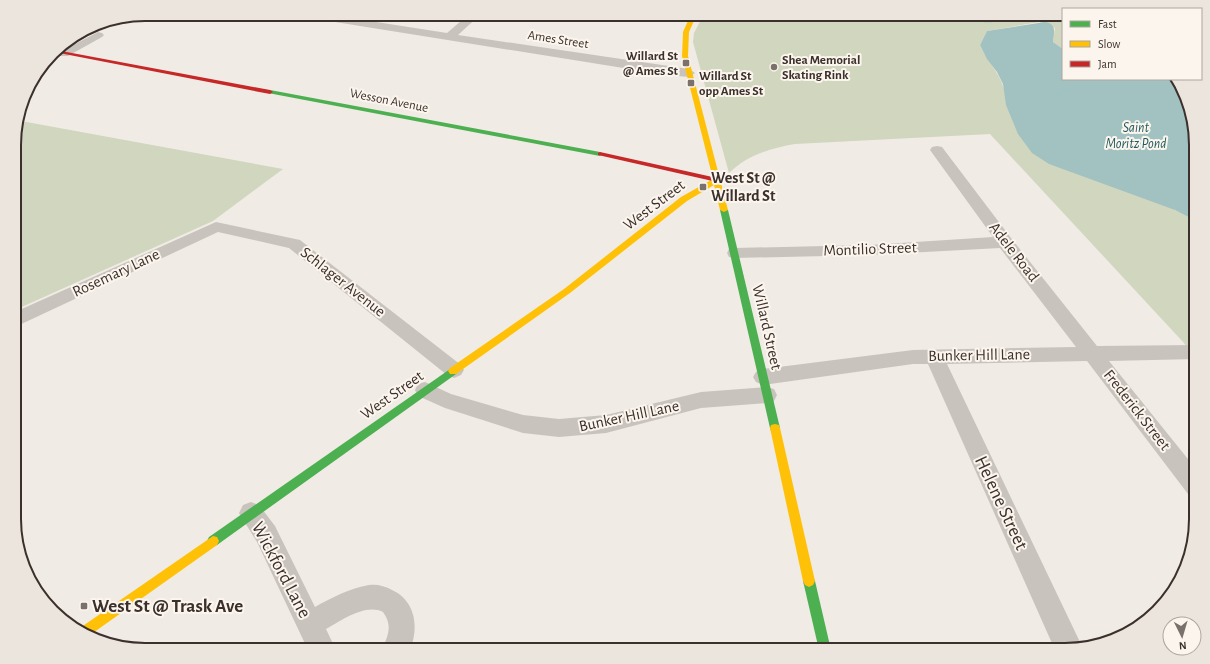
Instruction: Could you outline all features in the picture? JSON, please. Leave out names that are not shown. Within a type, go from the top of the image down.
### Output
[{"type":"street","name":"Ames Street","points":[[358,21],[667,72],[689,73]]},
{"type":"street","points":[[450,37],[468,21]]},
{"type":"street","name":"Willard Street","points":[[690,21],[684,38],[684,54],[735,253],[823,643]]},
{"type":"street","points":[[67,49],[98,35]]},
{"type":"street","name":"Wesson Avenue","points":[[63,52],[648,164],[717,180]]},
{"type":"street","name":"Adele Road","points":[[937,150],[1005,242],[1093,353]]},
{"type":"street","name":"West Street","points":[[88,629],[580,281],[680,202],[717,180]]},
{"type":"street","name":"Schlager Avenue","points":[[216,227],[294,244],[454,370]]},
{"type":"street","name":"Rosemary Lane","points":[[21,317],[216,227]]},
{"type":"street","name":"Montilio Street","points":[[735,253],[869,250],[1005,242]]},
{"type":"street","name":"Bunker Hill Lane","points":[[426,390],[445,400],[523,424],[559,428],[583,427],[606,424],[701,400],[765,386],[787,375],[890,360],[934,356],[1189,352]]},
{"type":"street","name":"Frederick Street","points":[[1093,353],[1189,477]]},
{"type":"street","name":"Helene Street","points":[[934,356],[1066,643]]},
{"type":"street","name":"Wickford Lane","points":[[250,513],[266,534],[318,643]]},
{"type":"street","points":[[309,624],[357,600],[370,597],[383,599],[396,608],[401,619],[402,634],[399,643]]},
{"type":"green space","points":[[700,21],[1062,21],[1062,48],[1053,42],[1055,28],[1039,22],[987,31],[980,45],[1001,81],[1006,96],[1006,105],[1189,217],[1189,350],[990,134],[795,144],[760,153],[744,161],[729,173],[693,42],[694,33]]},
{"type":"green space","points":[[23,121],[283,169],[213,221],[21,307],[21,145]]},
{"type":"water","points":[[978,21],[1000,21],[996,22]]},
{"type":"water","name":"Saint Moritz Pond","points":[[1045,22],[1049,23],[1054,29],[1053,42],[1062,48],[1062,80],[1170,80],[1176,90],[1187,121],[1189,137],[1189,217],[1175,210],[1049,164],[1032,153],[1018,134],[1006,105],[1003,84],[980,45],[987,31]]},
{"type":"traffic: fast","points":[[270,92],[600,154]]},
{"type":"traffic: fast","points":[[724,210],[775,428]]},
{"type":"traffic: fast","points":[[213,541],[453,371]]},
{"type":"traffic: fast","points":[[809,581],[823,643]]},
{"type":"traffic: slow","points":[[691,21],[686,32],[685,56],[724,210]]},
{"type":"traffic: slow","points":[[453,371],[567,291],[684,199],[717,180]]},
{"type":"traffic: slow","points":[[775,428],[809,581]]},
{"type":"traffic: slow","points":[[88,629],[213,541]]},
{"type":"traffic: jam","points":[[63,52],[270,92]]},
{"type":"traffic: jam","points":[[600,154],[717,180]]},
{"type":"place","name":"Willard St @ Ames St","points":[[686,63]]},
{"type":"place","name":"Shea Memorial Skating Rink","points":[[774,67]]},
{"type":"place","name":"Willard St opp Ames St","points":[[691,83]]},
{"type":"place","name":"West St @ Willard St","points":[[703,187]]},
{"type":"place","name":"West St @ Trask Ave","points":[[84,606]]}]
